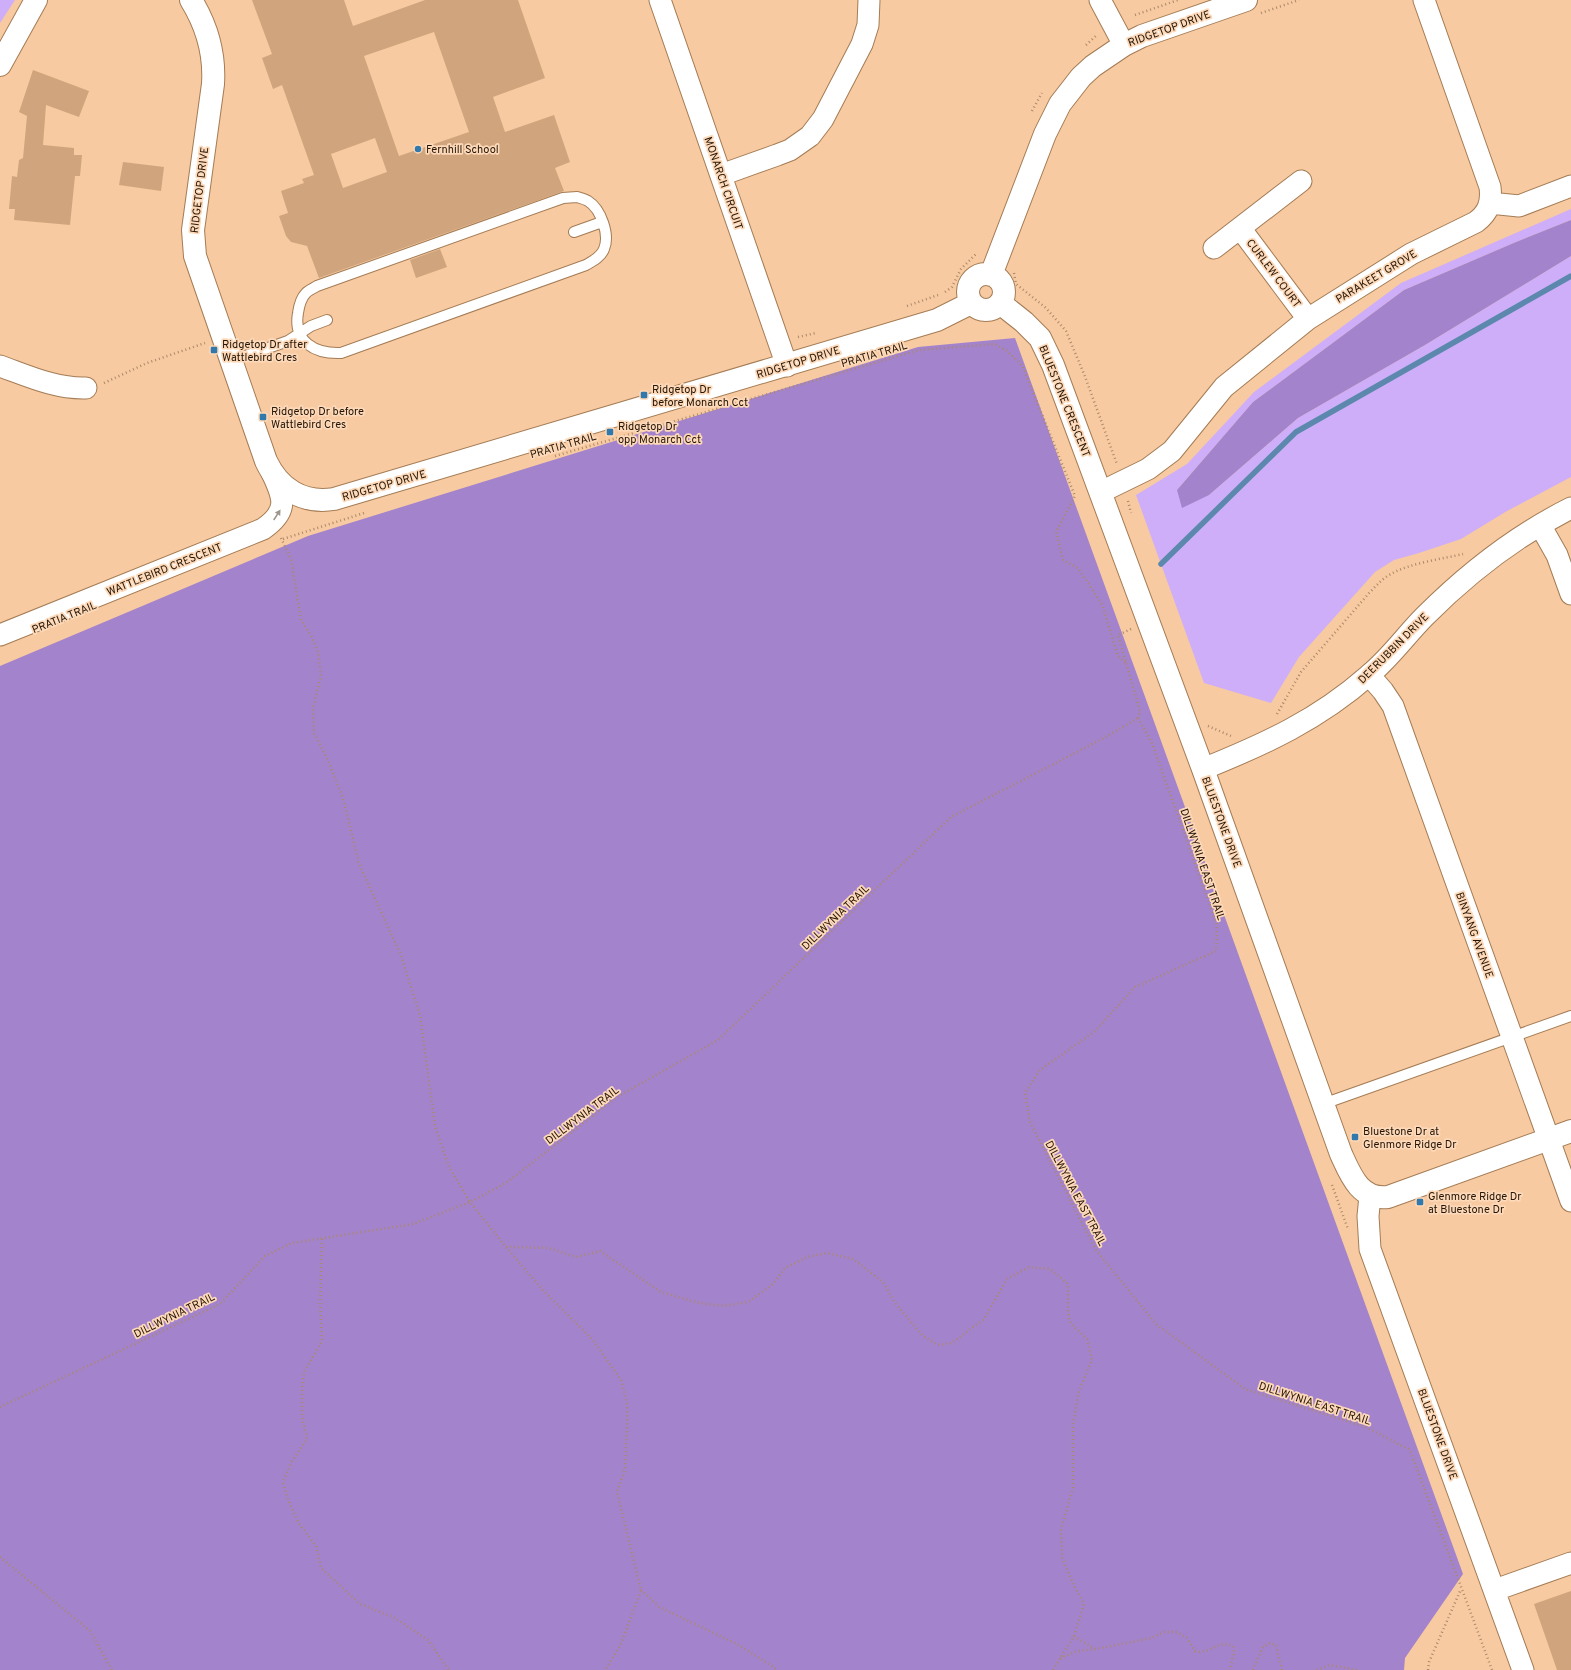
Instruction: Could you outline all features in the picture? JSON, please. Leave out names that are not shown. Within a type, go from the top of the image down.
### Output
[{"type":"street","points":[[0,65],[36,0]]},
{"type":"street","name":"RIDGETOP DRIVE","points":[[191,0],[207,32],[214,66],[213,84],[194,222],[194,246],[199,268],[270,469],[283,486],[296,494],[310,499],[334,499],[787,366],[937,320],[971,303]]},
{"type":"street","name":"MONARCH CIRCUIT","points":[[660,0],[787,366]]},
{"type":"street","points":[[721,175],[790,150],[810,136],[828,111],[866,35],[870,13],[869,0]]},
{"type":"street","points":[[1100,0],[1124,44]]},
{"type":"street","points":[[1424,0],[1490,187],[1490,203],[1519,206],[1571,186]]},
{"type":"street","name":"RIDGETOP DRIVE","points":[[991,275],[1045,134],[1060,104],[1081,77],[1097,63],[1124,44],[1142,36],[1250,8]]},
{"type":"street","name":"CURLEW COURT","points":[[1214,248],[1301,181]]},
{"type":"street","name":"PARAKEET GROVE","points":[[1101,492],[1148,469],[1172,451],[1224,387],[1308,319],[1411,254],[1476,222],[1483,217],[1490,203]]},
{"type":"street","name":"CURLEW COURT","points":[[1240,228],[1308,319]]},
{"type":"street","points":[[980,275],[991,275],[996,278],[1003,287],[1004,292],[1000,303],[991,310],[975,307],[971,303],[968,292],[971,282],[980,275]]},
{"type":"street","name":"BLUESTONE CRESCENT","points":[[1000,303],[1024,322],[1040,338],[1053,365],[1101,492]]},
{"type":"street","points":[[0,366],[51,384],[72,388],[86,388]]},
{"type":"street","name":"WATTLEBIRD CRESCENT","points":[[0,635],[245,536],[271,523],[280,511],[282,504],[281,492],[270,469]]},
{"type":"street","name":"BLUESTONE DRIVE","points":[[1101,492],[1203,769],[1341,1154],[1355,1182],[1370,1196],[1368,1216],[1370,1249],[1523,1670]]},
{"type":"street","name":"DEERUBBIN DRIVE","points":[[1203,769],[1266,743],[1325,709],[1369,675],[1424,617],[1464,580],[1500,551],[1540,525],[1571,508]]},
{"type":"street","points":[[1540,525],[1557,555],[1571,594]]},
{"type":"street","name":"BINYANG AVENUE","points":[[1369,675],[1383,691],[1393,706],[1571,1201]]},
{"type":"street","points":[[1370,1196],[1379,1198],[1388,1197],[1571,1132]]},
{"type":"street","points":[[1495,1590],[1571,1563]]},
{"type":"lane","points":[[576,197],[588,201],[597,210],[602,222],[605,234],[605,248],[597,258],[586,265],[340,353],[317,351],[306,344],[299,333],[297,318],[299,303],[306,293],[317,286],[563,198],[576,197]]},
{"type":"lane","points":[[574,232],[602,222]]},
{"type":"lane","points":[[231,361],[288,341],[311,326],[327,320]]},
{"type":"lane","points":[[1323,1104],[1571,1016]]},
{"type":"path","points":[[1082,48],[1113,24],[1178,0]]},
{"type":"path","points":[[1250,8],[1299,0]]},
{"type":"path","points":[[1031,114],[1044,89]]},
{"type":"path","points":[[900,309],[942,294],[952,287],[961,269],[976,254],[979,247]]},
{"type":"path","points":[[1014,272],[1016,284],[1046,308],[1066,331],[1129,492],[1128,503],[1132,517]]},
{"type":"path","points":[[780,343],[802,335],[818,333]]},
{"type":"path","points":[[86,388],[107,383],[147,362],[209,342]]},
{"type":"path","name":"PRATIA TRAIL","points":[[554,456],[919,350],[994,344],[1006,350],[1022,365],[1075,496],[1056,532],[1063,560],[1078,568],[1102,604],[1118,656],[1127,664]]},
{"type":"path","points":[[276,542],[281,538],[365,512]]},
{"type":"path","points":[[281,538],[290,559],[301,620],[312,637],[318,652],[321,676],[313,708],[314,733],[327,758],[343,798],[359,864],[400,952],[420,1015],[435,1126],[449,1167],[470,1202],[506,1247],[541,1288],[593,1340],[621,1380],[627,1403],[627,1428],[625,1469],[616,1492],[641,1590],[659,1607],[737,1644],[778,1670]]},
{"type":"path","points":[[1275,717],[1301,672],[1382,580],[1392,573],[1410,567],[1468,553]]},
{"type":"path","points":[[1138,718],[1140,711],[1118,635],[1148,622]]},
{"type":"path","name":"DILLWYNIA TRAIL","points":[[0,1407],[220,1304],[264,1256],[292,1243],[322,1240],[413,1224],[470,1202],[506,1183],[617,1097],[718,1040],[951,817],[1102,739],[1138,718]]},
{"type":"path","name":"DILLWYNIA EAST TRAIL","points":[[1138,718],[1152,743],[1217,925],[1216,951],[1135,987],[1094,1032],[1040,1070],[1026,1094],[1030,1122],[1096,1250],[1156,1324],[1246,1389],[1366,1427],[1410,1450],[1492,1670]]},
{"type":"path","points":[[1205,719],[1208,726],[1237,739]]},
{"type":"path","points":[[1329,1177],[1348,1229]]},
{"type":"path","points":[[322,1240],[320,1304],[322,1341],[304,1372],[302,1417],[307,1439],[292,1461],[283,1482],[288,1500],[298,1522],[316,1546],[321,1568],[360,1604],[395,1618],[428,1640],[449,1670]]},
{"type":"path","points":[[506,1247],[549,1248],[576,1257],[600,1251],[661,1292],[699,1304],[724,1306],[748,1302],[772,1284],[785,1268],[807,1257],[827,1253],[853,1259],[882,1282],[896,1304],[922,1335],[938,1346],[952,1343],[984,1319],[1007,1279],[1028,1267],[1050,1269],[1068,1284],[1068,1313],[1071,1324],[1087,1339],[1092,1360],[1079,1391],[1073,1424],[1073,1488],[1061,1529],[1062,1557],[1074,1586],[1084,1604],[1074,1636],[1059,1658],[1053,1670]]},
{"type":"path","points":[[0,1557],[90,1631],[112,1670]]},
{"type":"path","points":[[1428,1670],[1429,1662],[1462,1588]]},
{"type":"path","points":[[606,1670],[620,1646],[641,1590]]},
{"type":"path","points":[[1059,1658],[1078,1651],[1152,1638],[1164,1632],[1177,1632],[1187,1638],[1195,1651],[1202,1653],[1219,1644],[1226,1643],[1233,1646],[1234,1651],[1230,1670]]},
{"type":"path","points":[[1074,1636],[1095,1649]]},
{"type":"path","points":[[1253,1670],[1263,1646],[1270,1643],[1276,1645],[1282,1670]]},
{"type":"path","points":[[1317,1670],[1330,1665],[1357,1670]]},
{"type":"shaded area","points":[[0,0],[15,0],[0,23]]},
{"type":"shaded area","points":[[1571,209],[1571,220],[1404,290],[1253,402],[1177,490],[1209,495],[1298,418],[1425,345],[1571,256],[1571,477],[1507,511],[1461,539],[1394,560],[1375,572],[1299,657],[1271,703],[1204,683],[1136,495],[1187,464],[1254,392],[1401,283]]},
{"type":"shaded area","points":[[1571,220],[1571,256],[1425,345],[1298,418],[1209,495],[1182,508],[1177,490],[1253,402],[1404,290]]},
{"type":"shaded area","points":[[1015,338],[1463,1574],[1405,1658],[1404,1670],[0,1670],[0,666],[308,536],[918,347]]},
{"type":"building","points":[[252,0],[344,0],[353,26],[425,0],[518,0],[545,78],[493,97],[505,132],[554,115],[570,162],[555,168],[564,191],[319,278],[307,246],[291,242],[286,236],[279,216],[288,213],[281,191],[304,183],[302,179],[314,175],[282,85],[273,89],[262,58],[272,54]],"holes":[[[434,32],[469,132],[399,156],[364,56]],[[375,138],[387,172],[343,188],[331,154]]]},
{"type":"building","points":[[33,70],[89,91],[79,117],[46,105],[43,145],[74,148],[74,155],[82,155],[80,176],[75,176],[70,225],[14,220],[15,209],[9,209],[12,176],[17,177],[19,160],[23,158],[27,116],[19,112]]},
{"type":"building","points":[[123,162],[164,167],[161,191],[119,185]]},
{"type":"building","points":[[440,249],[447,267],[416,278],[410,260]]},
{"type":"building","points":[[1571,1591],[1571,1670],[1557,1670],[1534,1604]]},
{"type":"waterway","points":[[1161,564],[1296,432],[1571,276]]},
{"type":"place","name":"Fernhill School","points":[[418,149]]},
{"type":"place","name":"Ridgetop Dr after Wattlebird Cres","points":[[214,350]]},
{"type":"place","name":"Ridgetop Dr before Monarch Cct","points":[[644,395]]},
{"type":"place","name":"Ridgetop Dr before Wattlebird Cres","points":[[263,417]]},
{"type":"place","name":"Ridgetop Dr opp Monarch Cct","points":[[610,432]]},
{"type":"place","name":"Bluestone Dr at Glenmore Ridge Dr","points":[[1355,1137]]},
{"type":"place","name":"Glenmore Ridge Dr at Bluestone Dr","points":[[1420,1202]]}]
